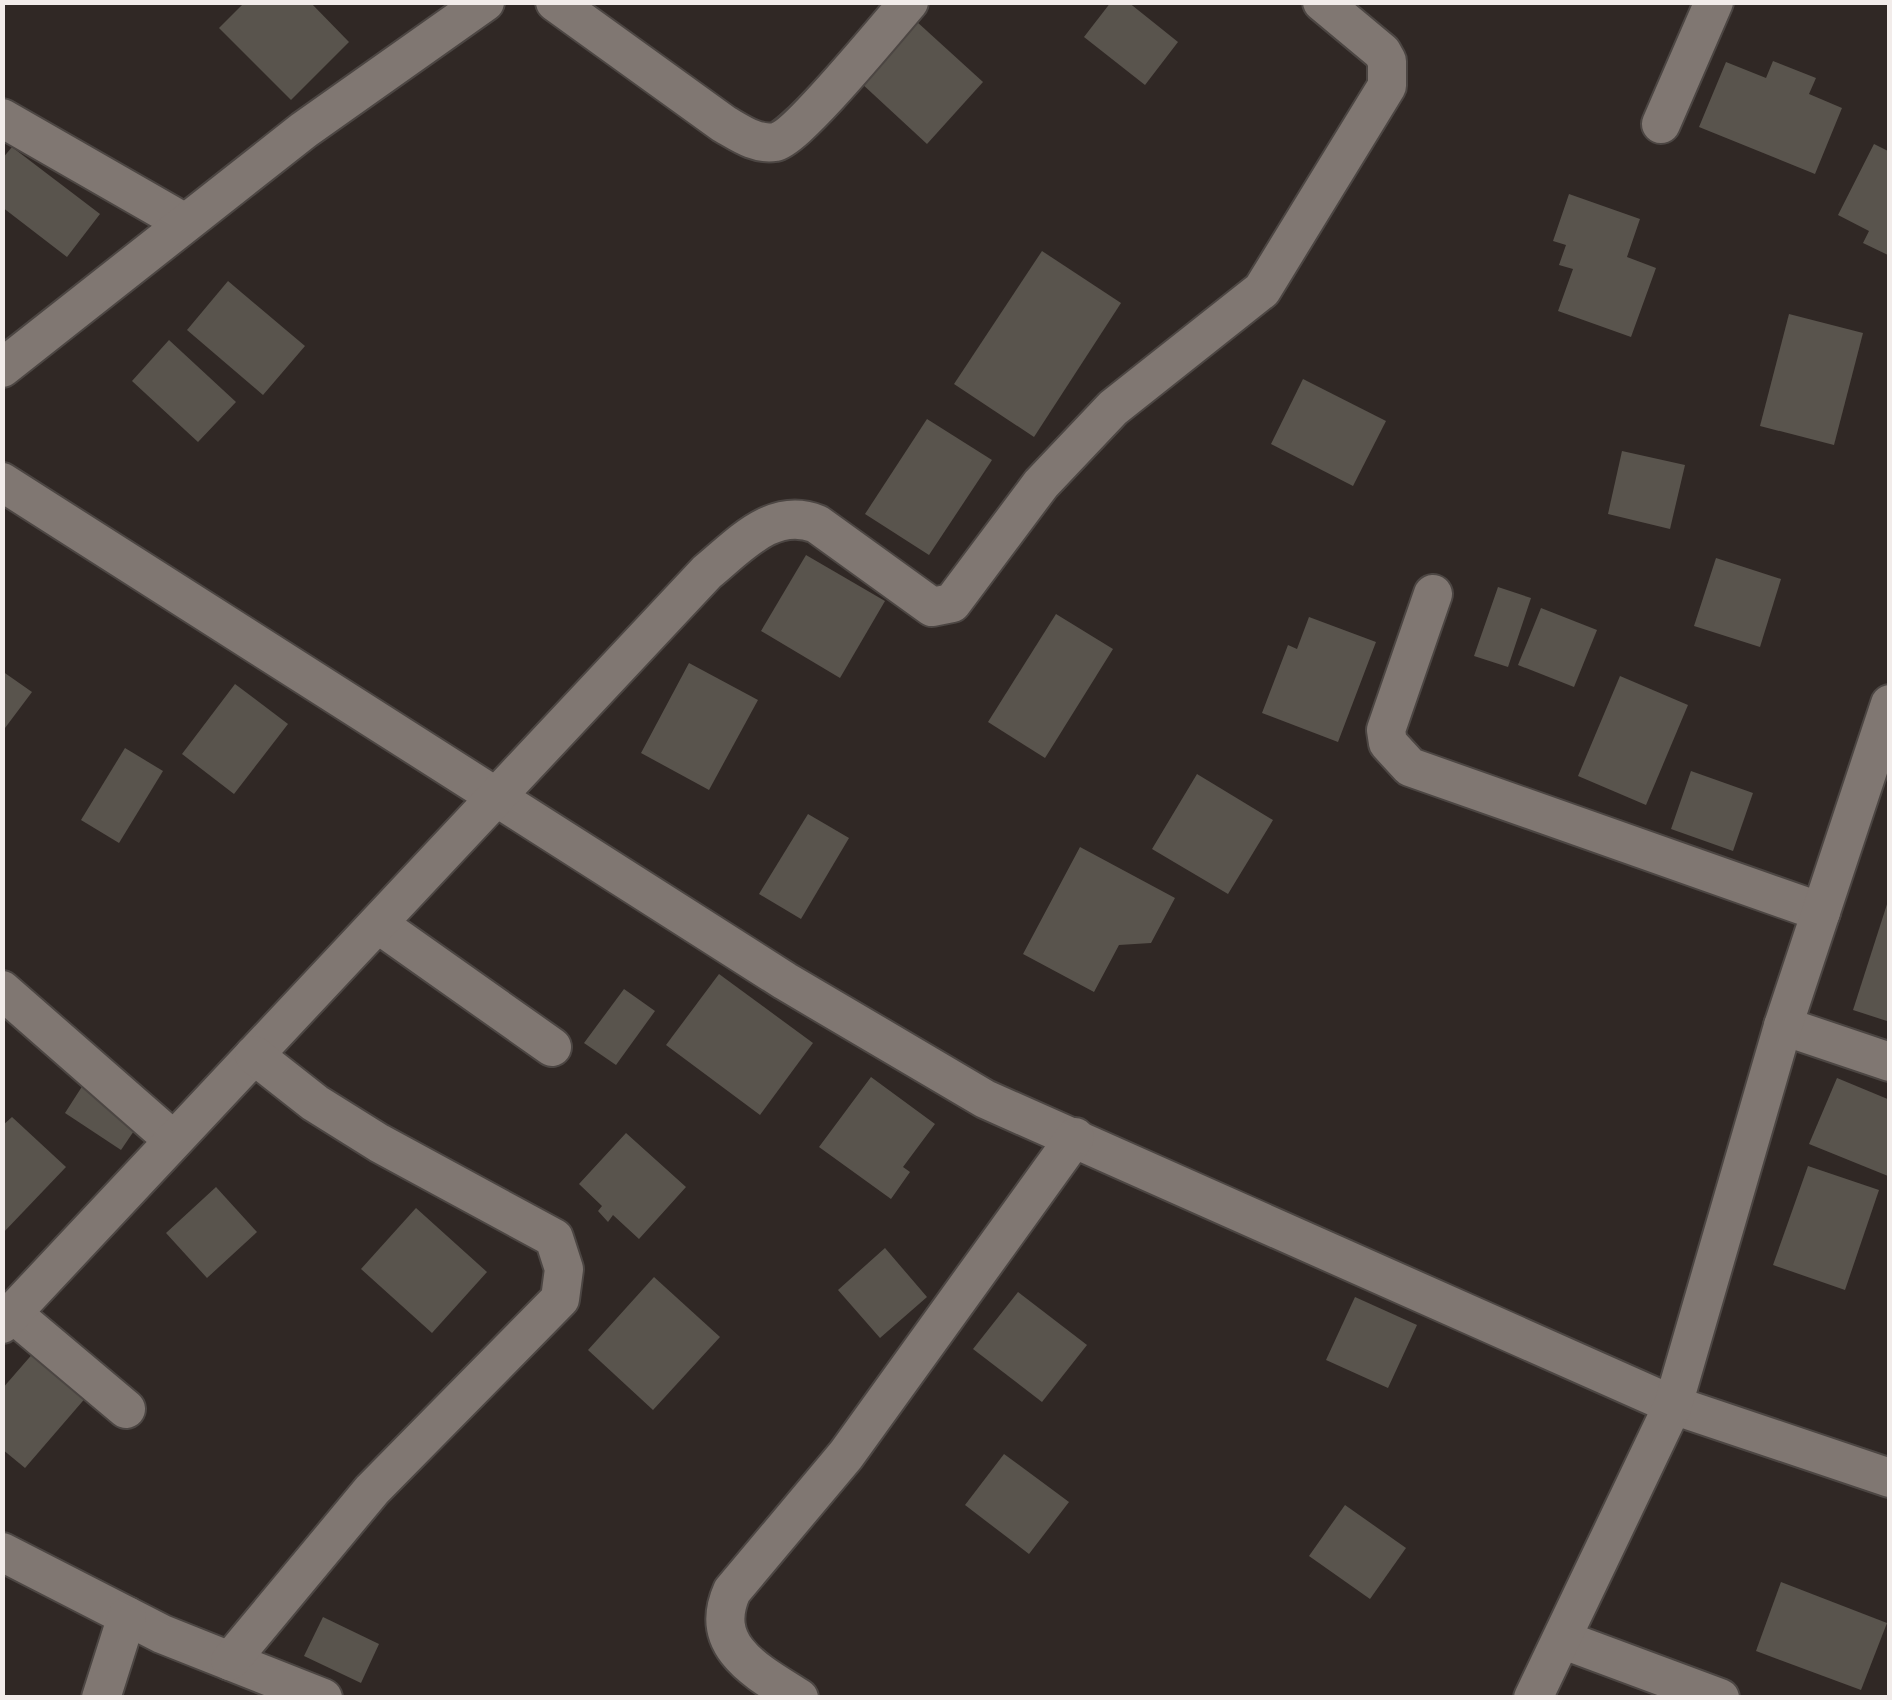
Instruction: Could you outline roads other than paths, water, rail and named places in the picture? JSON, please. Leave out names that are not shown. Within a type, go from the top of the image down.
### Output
[{"type":"street","points":[[2,368],[304,130],[485,2]]},
{"type":"street","points":[[556,2],[724,124],[751,140],[767,142],[779,142],[800,124],[909,2]]},
{"type":"street","points":[[126,1409],[8,1318],[707,572],[766,525],[796,517],[817,524],[932,607],[952,603],[1041,484],[1113,408],[1239,312],[1262,290],[1290,250],[1388,86],[1387,61],[1382,52],[1322,2]]},
{"type":"street","points":[[1662,124],[1714,2]]},
{"type":"street","points":[[2,118],[185,222]]},
{"type":"street","points":[[2,482],[785,981],[985,1099],[1673,1404],[1890,1478]]},
{"type":"street","points":[[1433,594],[1386,730],[1388,743],[1410,767],[1821,912]]},
{"type":"street","points":[[1533,1698],[1564,1640],[1673,1404],[1783,1026],[1890,704]]},
{"type":"street","points":[[378,924],[552,1047]]},
{"type":"street","points":[[2,990],[172,1139]]},
{"type":"street","points":[[1783,1026],[1890,1062]]},
{"type":"street","points":[[230,1661],[372,1490],[560,1299],[564,1284],[561,1252],[554,1238],[378,1143],[315,1103],[254,1055]]},
{"type":"street","points":[[799,1698],[743,1662],[731,1645],[724,1620],[732,1592],[846,1456],[1075,1137]]},
{"type":"street","points":[[2,1552],[127,1616],[324,1698]]},
{"type":"street","points":[[101,1698],[127,1616]]},
{"type":"street","points":[[1564,1640],[1720,1698]]}]
